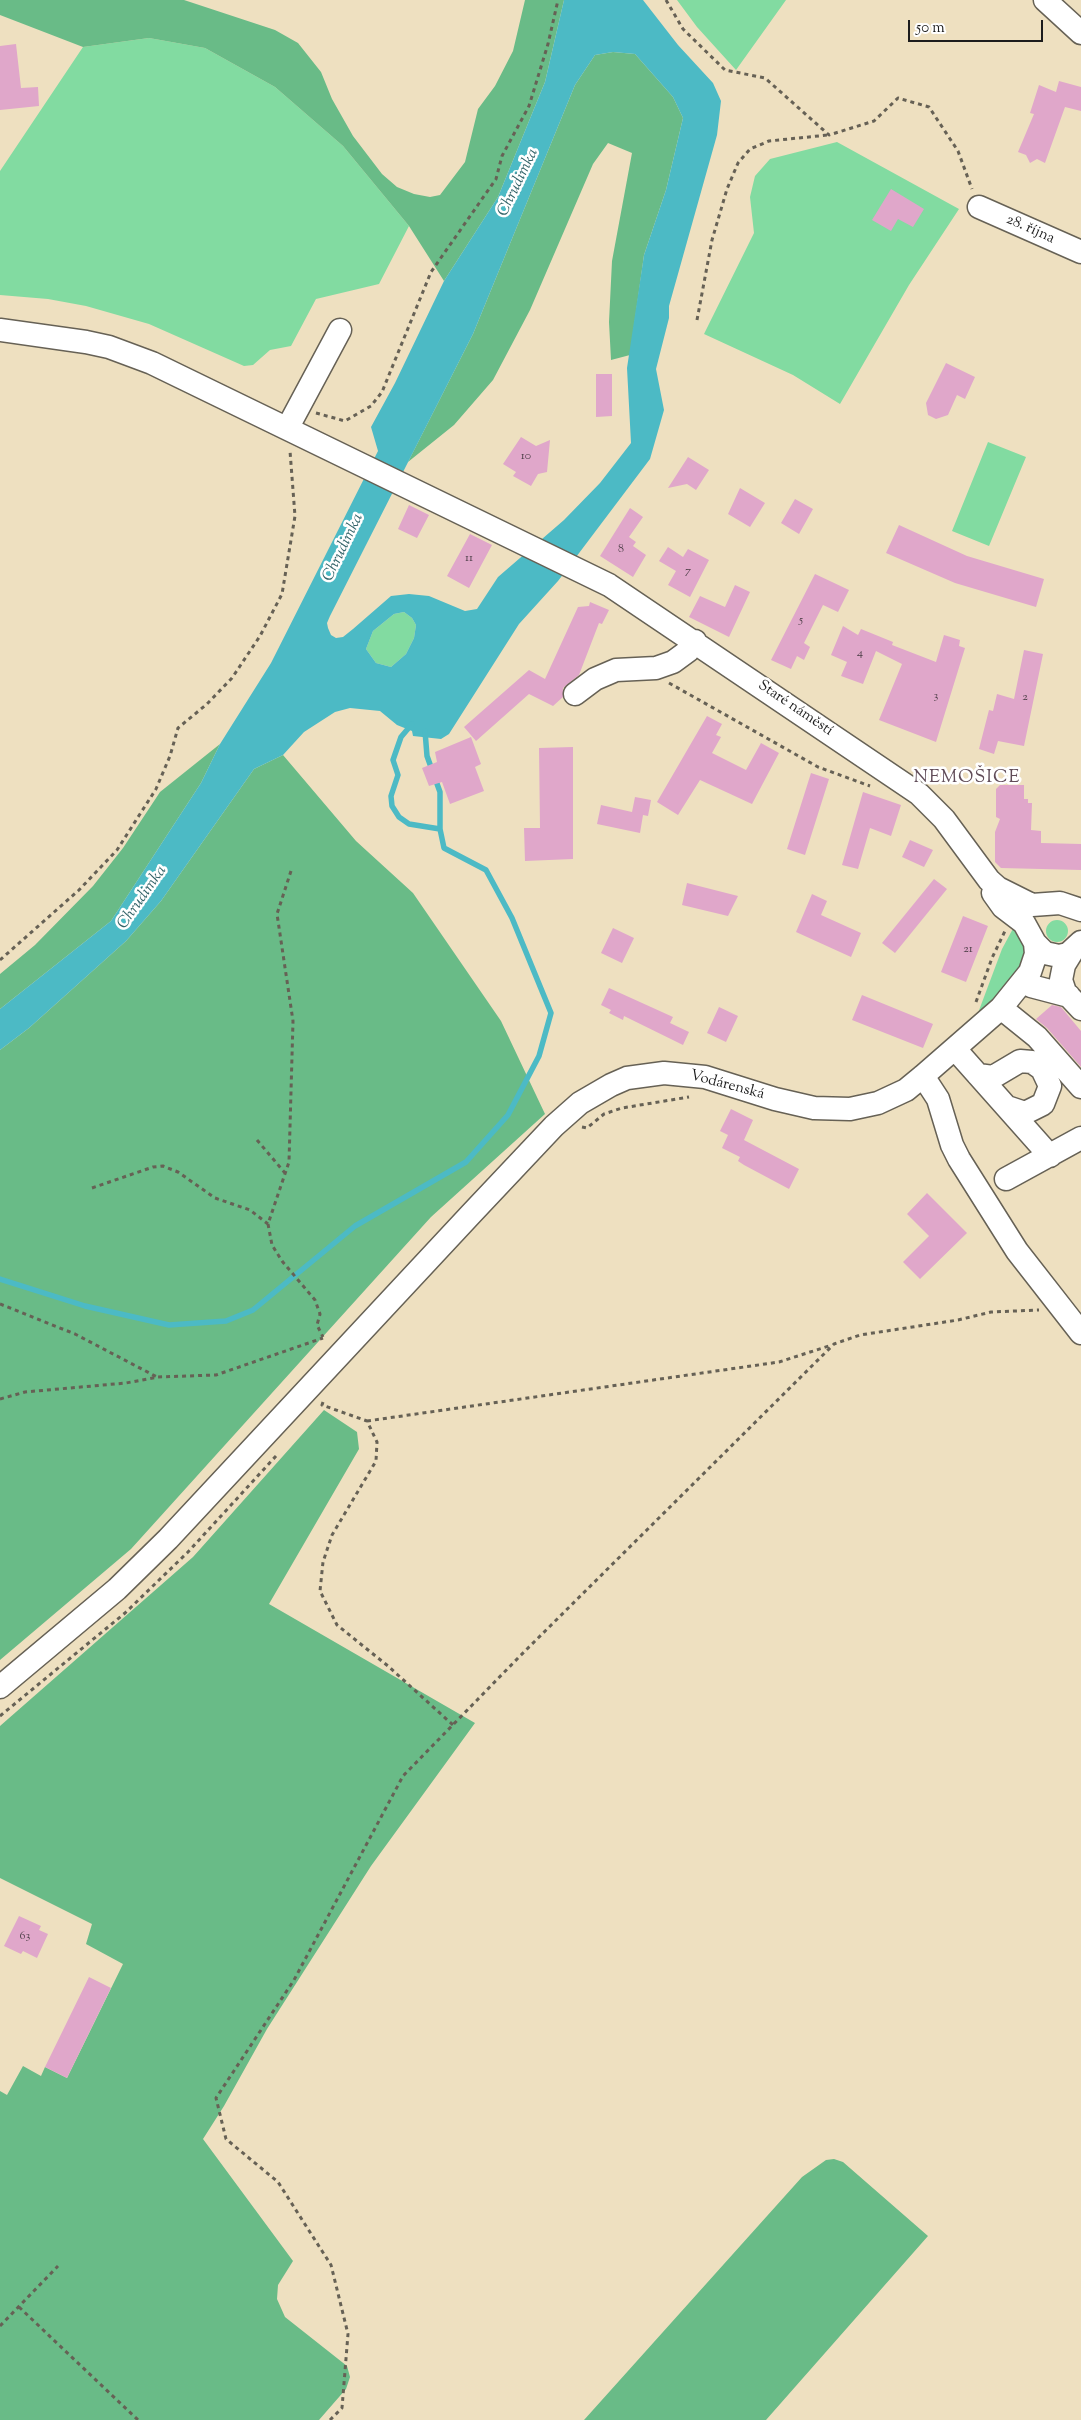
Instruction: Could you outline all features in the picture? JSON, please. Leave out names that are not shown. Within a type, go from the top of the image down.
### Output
[{"type":"street","points":[[1045,0],[1073,27]]},
{"type":"street","name":"28. října","points":[[979,207],[1081,252]]},
{"type":"street","points":[[0,330],[60,337],[122,352],[181,376],[288,428],[340,330]]},
{"type":"street","name":"Staré náměstí","points":[[288,428],[596,578],[694,641],[919,794],[944,819],[975,862],[999,903],[1027,927],[1041,950],[1049,955],[1074,950]]},
{"type":"street","points":[[576,694],[595,679],[616,670],[656,668],[682,656],[694,641]]},
{"type":"street","name":"Staré náměstí","points":[[975,862],[998,888],[1023,902],[1039,906],[1070,909]]},
{"type":"street","name":"Staré náměstí","points":[[1034,941],[1033,920],[1040,909],[1070,909]]},
{"type":"street","name":"Vodárenská","points":[[1001,1008],[1030,972],[1036,954],[1034,941]]},
{"type":"street","points":[[1074,950],[1064,964],[1061,980],[1075,1002]]},
{"type":"street","name":"Vodárenská","points":[[0,1687],[150,1558],[554,1126],[580,1103],[627,1078],[664,1072],[705,1077],[790,1103],[832,1109],[856,1108],[878,1103],[906,1090],[955,1050],[1001,1008],[1031,986],[1054,962],[1074,950]]},
{"type":"street","points":[[1031,986],[1075,1002]]},
{"type":"street","points":[[1001,1008],[1037,1037],[1081,1087]]},
{"type":"street","points":[[955,1050],[1050,1156]]},
{"type":"street","points":[[978,1075],[993,1077],[1020,1061],[1032,1062],[1042,1069],[1050,1086],[1043,1104],[1026,1113],[1006,1108]]},
{"type":"street","points":[[923,1076],[938,1099],[952,1145],[959,1159],[1017,1251],[1081,1333]]},
{"type":"street","points":[[1006,1179],[1081,1138]]},
{"type":"path","points":[[316,413],[345,421],[371,406],[382,392],[431,272],[496,179],[502,156],[529,106],[548,44],[558,0]]},
{"type":"path","points":[[666,0],[682,29],[725,70],[764,78],[829,135]]},
{"type":"path","points":[[697,320],[712,240],[727,189],[738,163],[750,149],[769,141],[829,135],[874,121],[898,98],[929,107],[958,151],[979,207]]},
{"type":"path","points":[[0,960],[79,890],[117,850],[156,789],[170,756],[178,728],[207,704],[232,678],[260,636],[282,594],[295,516],[288,428]]},
{"type":"path","points":[[656,668],[672,686],[818,767],[879,790]]},
{"type":"path","points":[[0,1399],[25,1392],[126,1383],[158,1377],[216,1375],[322,1337],[317,1325],[320,1314],[315,1300],[282,1261],[272,1245],[268,1224],[288,1162],[293,1021],[277,914],[292,871]]},
{"type":"path","points":[[976,1003],[992,958],[1014,916]]},
{"type":"path","points":[[573,1127],[587,1128],[604,1114],[622,1108],[693,1096]]},
{"type":"path","points":[[257,1140],[285,1173]]},
{"type":"path","points":[[92,1188],[153,1167],[163,1166],[178,1172],[215,1198],[250,1210],[268,1224]]},
{"type":"path","points":[[0,1304],[75,1334],[158,1377]]},
{"type":"path","points":[[324,1398],[322,1405],[367,1421],[779,1362],[860,1335],[958,1320],[991,1312],[1062,1310]]},
{"type":"path","points":[[330,2420],[342,2408],[348,2334],[331,2265],[278,2182],[226,2140],[216,2098],[294,1980],[403,1776],[834,1344]]},
{"type":"path","points":[[367,1421],[377,1442],[376,1461],[332,1535],[323,1562],[320,1591],[336,1625],[388,1666],[453,1725]]},
{"type":"path","points":[[0,2326],[58,2266]]},
{"type":"path","points":[[19,2307],[138,2420]]},
{"type":"green space","points":[[0,0],[184,0],[275,30],[298,43],[321,72],[332,99],[353,136],[382,174],[397,187],[414,194],[430,197],[440,195],[465,162],[478,109],[495,86],[513,51],[525,0],[564,0],[545,82],[498,197],[444,281],[409,226],[343,146],[275,87],[205,48],[149,38],[83,47],[0,15]]},
{"type":"green space","points":[[677,0],[786,0],[736,70],[697,27]]},
{"type":"green space","points":[[149,38],[205,48],[275,87],[343,146],[409,226],[379,284],[316,299],[291,346],[270,350],[253,365],[244,366],[149,324],[86,306],[48,299],[0,295],[0,171],[83,47]]},
{"type":"green space","points":[[613,52],[635,54],[673,97],[683,118],[666,190],[644,255],[630,355],[611,360],[609,322],[612,261],[632,153],[608,143],[593,164],[530,310],[493,380],[454,425],[408,462],[473,334],[575,85],[595,55]]},
{"type":"green space","points":[[837,142],[959,209],[909,285],[840,404],[793,375],[704,334],[754,233],[750,197],[755,176],[770,159]]},
{"type":"green space","points":[[988,442],[1026,457],[989,546],[952,531]]},
{"type":"green space","points":[[404,612],[412,618],[416,625],[414,638],[406,654],[391,667],[376,663],[366,649],[373,631],[394,614]]},
{"type":"green space","points":[[220,744],[201,783],[111,921],[0,1009],[0,974],[35,945],[93,886],[123,848],[160,792]]},
{"type":"green space","points":[[283,755],[356,841],[413,893],[501,1021],[545,1114],[431,1217],[131,1549],[0,1660],[0,1050],[29,1028],[126,941],[161,901],[254,769]]},
{"type":"green space","points":[[1057,920],[1065,923],[1068,931],[1065,939],[1057,942],[1049,939],[1046,931],[1049,923]]},
{"type":"green space","points":[[1016,923],[1020,926],[1028,962],[975,1021],[1002,949]]},
{"type":"green space","points":[[324,1410],[357,1432],[359,1449],[269,1604],[475,1723],[371,1866],[267,2029],[224,2106],[203,2139],[293,2261],[278,2285],[277,2299],[285,2317],[347,2366],[350,2377],[346,2389],[319,2420],[0,2420],[0,2091],[7,2095],[23,2066],[41,2076],[45,2067],[67,2078],[123,1964],[86,1944],[92,1924],[0,1878],[0,1726],[193,1557]]},
{"type":"green space","points":[[834,2159],[843,2162],[928,2236],[766,2420],[584,2420],[802,2177],[826,2160]]},
{"type":"water","name":"Chrudimka","points":[[564,0],[643,0],[678,45],[713,83],[721,101],[717,135],[669,306],[669,318],[656,369],[664,410],[650,459],[558,581],[519,624],[449,734],[441,739],[413,736],[412,731],[397,725],[380,711],[350,708],[335,712],[304,732],[283,755],[254,769],[161,901],[126,941],[29,1028],[0,1050],[0,1009],[111,921],[201,783],[220,744],[271,663],[378,451],[371,427],[395,383],[444,281],[498,197],[545,82]],"holes":[[[613,52],[635,54],[673,97],[683,118],[666,190],[644,255],[627,368],[631,443],[600,483],[564,520],[498,577],[477,609],[465,611],[429,596],[409,594],[391,596],[343,637],[336,638],[331,635],[328,628],[327,623],[330,616],[473,334],[575,85],[595,55]],[[404,612],[412,618],[416,625],[414,638],[406,654],[391,667],[376,663],[366,649],[373,631],[394,614]]]},
{"type":"building","points":[[16,44],[21,88],[38,87],[39,106],[0,110],[0,46]]},
{"type":"building","points":[[1059,81],[1081,87],[1081,111],[1065,107],[1045,163],[1037,159],[1030,163],[1026,155],[1018,152],[1034,114],[1030,113],[1039,85],[1056,92]]},
{"type":"building","points":[[891,189],[924,209],[913,227],[898,219],[891,231],[872,220]]},
{"type":"building","points":[[946,363],[975,377],[965,399],[957,395],[948,415],[936,419],[928,415],[926,403]]},
{"type":"building","points":[[596,374],[612,374],[612,416],[596,417]]},
{"type":"building","points":[[521,437],[536,446],[550,440],[547,472],[538,474],[531,486],[513,476],[516,472],[503,464]]},
{"type":"building","points":[[688,457],[709,470],[696,490],[687,484],[668,488]]},
{"type":"building","points":[[740,488],[765,503],[750,527],[728,514]]},
{"type":"building","points":[[795,499],[813,509],[799,534],[781,523]]},
{"type":"building","points":[[409,505],[429,515],[417,538],[398,529]]},
{"type":"building","points":[[630,508],[643,517],[629,537],[636,542],[633,546],[646,555],[633,577],[600,556]]},
{"type":"building","points":[[899,525],[967,556],[1044,579],[1036,607],[955,583],[886,553]]},
{"type":"building","points":[[470,534],[492,545],[469,588],[447,576]]},
{"type":"building","points":[[668,547],[683,557],[688,549],[709,560],[690,597],[668,585],[676,571],[659,561]]},
{"type":"building","points":[[815,574],[849,590],[838,612],[823,605],[804,643],[810,647],[804,660],[797,656],[791,669],[771,660]]},
{"type":"building","points":[[735,585],[750,592],[729,637],[689,617],[700,596],[725,607]]},
{"type":"building","points":[[590,602],[609,610],[602,624],[599,623],[579,675],[563,688],[563,697],[553,706],[529,694],[476,741],[464,727],[529,670],[545,679],[578,607],[589,606]]},
{"type":"building","points":[[843,626],[858,635],[861,629],[893,642],[892,645],[936,662],[944,635],[960,640],[959,646],[965,648],[936,742],[879,720],[902,664],[876,651],[863,684],[841,676],[847,662],[831,655]]},
{"type":"building","points":[[1024,650],[1043,654],[1024,746],[998,741],[994,754],[979,749],[989,710],[993,711],[997,694],[1014,699]]},
{"type":"building","points":[[707,716],[722,724],[716,735],[721,737],[712,753],[746,770],[761,743],[779,753],[752,804],[700,780],[678,815],[657,802]]},
{"type":"building","points":[[471,737],[481,764],[475,767],[484,791],[450,804],[442,782],[429,786],[422,768],[437,762],[435,752]]},
{"type":"building","points":[[573,747],[573,859],[525,861],[524,828],[540,828],[539,748]]},
{"type":"building","points":[[811,773],[829,779],[805,855],[787,849]]},
{"type":"building","points":[[1000,785],[1024,785],[1024,799],[1028,799],[1028,803],[1032,803],[1031,830],[1041,831],[1041,843],[1081,844],[1081,870],[1001,868],[995,862],[995,832],[1000,819],[996,817],[996,789]]},
{"type":"building","points":[[863,792],[901,805],[891,836],[870,828],[858,869],[842,865]]},
{"type":"building","points":[[635,797],[651,800],[648,816],[643,815],[640,833],[597,824],[601,805],[632,812]]},
{"type":"building","points":[[910,840],[933,850],[924,867],[902,857]]},
{"type":"building","points":[[934,879],[947,889],[895,953],[882,943]]},
{"type":"building","points":[[687,883],[738,896],[728,916],[682,905]]},
{"type":"building","points":[[812,894],[827,901],[821,915],[861,933],[851,957],[796,932]]},
{"type":"building","points":[[963,916],[988,926],[966,982],[941,972]]},
{"type":"building","points":[[613,928],[634,938],[622,963],[601,953]]},
{"type":"building","points":[[609,988],[673,1017],[670,1023],[689,1032],[683,1045],[624,1016],[623,1020],[609,1013],[611,1010],[601,1005]]},
{"type":"building","points":[[862,995],[933,1024],[923,1048],[852,1020]]},
{"type":"building","points":[[1052,1005],[1061,1007],[1081,1031],[1081,1067],[1047,1028],[1036,1019]]},
{"type":"building","points":[[719,1007],[738,1016],[726,1042],[707,1033]]},
{"type":"building","points":[[731,1109],[753,1120],[744,1140],[799,1169],[789,1189],[744,1165],[738,1161],[740,1157],[722,1148],[728,1135],[720,1131]]},
{"type":"building","points":[[927,1193],[967,1233],[920,1279],[903,1262],[929,1236],[907,1214]]},
{"type":"building","points":[[19,1916],[41,1926],[39,1930],[48,1934],[37,1958],[23,1951],[21,1954],[4,1946]]},
{"type":"building","points":[[89,1977],[111,1988],[67,2078],[45,2067]]},
{"type":"waterway","points":[[412,724],[401,737],[393,760],[398,775],[391,796],[392,806],[399,817],[409,824],[440,829]]},
{"type":"waterway","points":[[0,1279],[85,1306],[169,1325],[226,1321],[253,1310],[355,1226],[466,1162],[508,1115],[539,1056],[551,1013],[512,918],[486,870],[444,848],[440,829],[440,792],[427,756],[425,731]]},
{"type":"district","name":"NEMOŠICE","points":[[967,779]]}]
